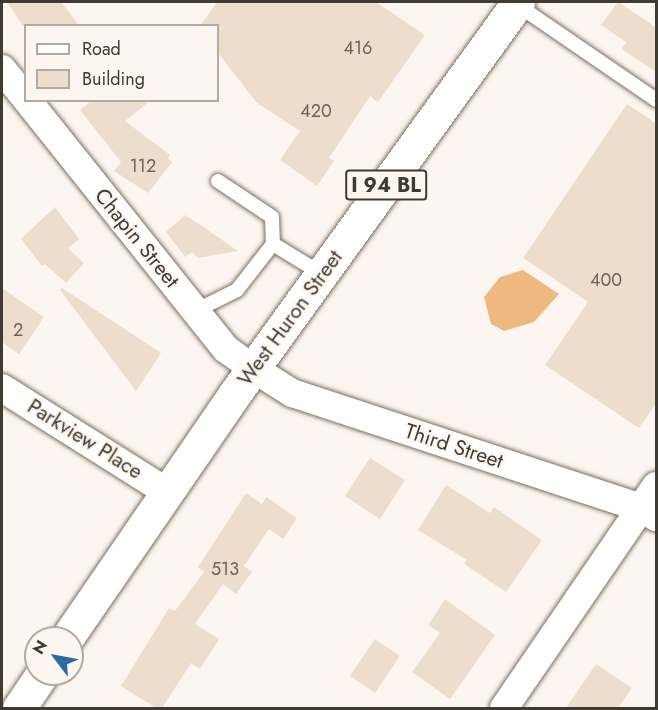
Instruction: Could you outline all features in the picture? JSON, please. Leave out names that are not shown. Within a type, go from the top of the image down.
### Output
[{"type":"main road","name":"West Huron Street","points":[[75,626],[254,369],[517,3]]},
{"type":"main road","points":[[19,708],[34,686]]},
{"type":"street","name":"Chapin Street","points":[[2,69],[24,97]]},
{"type":"street","name":"Chapin Street","points":[[28,102],[226,350],[254,369]]},
{"type":"street","name":"Third Street","points":[[254,369],[292,393],[652,504]]},
{"type":"street","name":"Parkview Place","points":[[2,388],[167,492]]},
{"type":"street","points":[[504,708],[652,504]]},
{"type":"lane","points":[[517,3],[657,100]]},
{"type":"lane","points":[[195,311],[237,290],[273,244],[272,217],[218,181]]},
{"type":"lane","points":[[273,244],[322,274]]},
{"type":"shaded area","points":[[523,270],[559,294],[534,322],[504,331],[491,324],[484,297],[500,277]]},
{"type":"building","points":[[7,2],[61,2],[78,24],[24,24],[23,26]]},
{"type":"building","points":[[217,2],[376,2],[425,35],[378,102],[370,96],[329,158],[334,161],[317,186],[280,160],[300,131],[257,103],[219,54],[219,24],[201,24]]},
{"type":"building","points":[[618,2],[657,28],[657,73],[622,49],[626,42],[601,25]]},
{"type":"building","points":[[90,102],[149,102],[125,121],[170,155],[168,158],[172,162],[148,193],[114,171],[121,162],[80,110]]},
{"type":"building","points":[[627,104],[657,124],[657,402],[639,428],[545,365],[588,302],[523,258]]},
{"type":"building","points":[[55,207],[79,239],[68,248],[84,263],[66,283],[45,264],[42,266],[21,239]]},
{"type":"building","points":[[185,215],[238,251],[198,258],[192,252],[185,257],[166,232]]},
{"type":"building","points":[[2,288],[44,317],[19,354],[2,342]]},
{"type":"building","points":[[62,288],[161,353],[136,391],[60,290]]},
{"type":"building","points":[[370,458],[405,480],[380,519],[345,496]]},
{"type":"building","points":[[446,485],[490,513],[494,507],[542,540],[506,592],[464,564],[467,560],[418,530]]},
{"type":"building","points":[[246,493],[262,504],[266,497],[297,518],[283,539],[269,529],[244,566],[252,572],[236,594],[223,584],[195,624],[219,639],[200,669],[191,663],[162,708],[156,708],[121,686],[169,608],[175,611],[204,572],[198,567]]},
{"type":"building","points":[[445,599],[495,635],[450,699],[412,672],[440,633],[428,625]]},
{"type":"building","points":[[375,639],[400,656],[375,693],[350,676]]},
{"type":"building","points":[[596,664],[632,688],[618,708],[566,708]]}]
